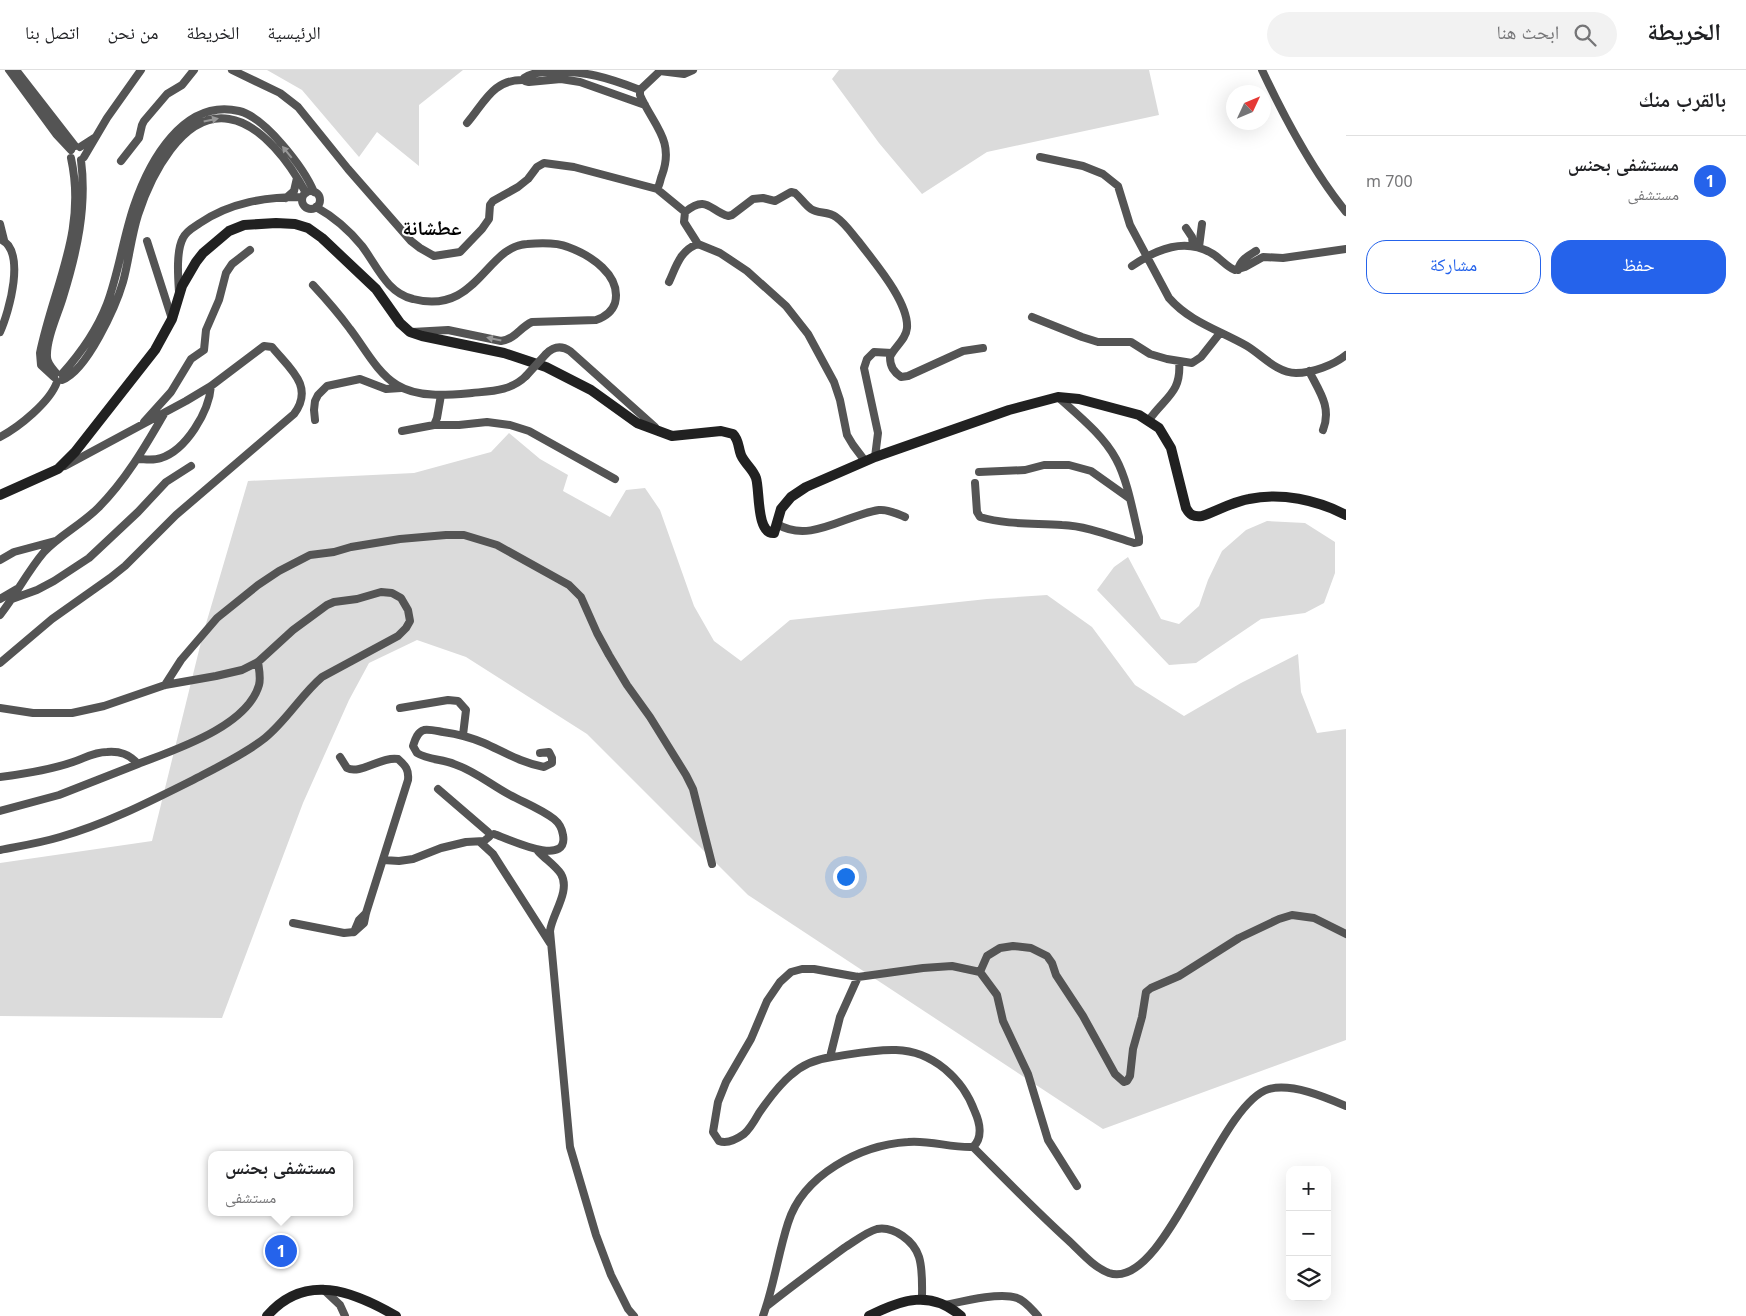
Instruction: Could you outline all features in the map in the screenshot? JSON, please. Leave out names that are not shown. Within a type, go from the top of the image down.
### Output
[{"type":"main road","points":[[0,495],[58,469],[92,432],[155,350],[172,319],[179,296],[196,262],[203,253],[228,231],[244,225],[259,223],[295,224],[308,228],[322,238],[376,289],[393,314],[410,332],[512,355],[546,367],[591,390],[637,423],[660,432],[676,437],[692,433],[721,431],[733,434],[738,442],[743,458],[753,471],[756,479],[762,522],[768,533],[771,534],[776,530],[781,509],[791,497],[806,487],[876,457],[1009,410],[1058,397],[1079,399],[1109,406],[1149,420],[1158,428],[1171,448],[1183,501],[1190,514],[1195,517],[1249,499],[1277,496],[1323,505],[1346,515]]},
{"type":"main road","points":[[267,1316],[290,1297],[305,1291],[322,1289],[338,1290],[352,1295],[396,1316]]},
{"type":"main road","points":[[869,1316],[881,1313],[905,1302],[922,1299],[935,1300],[946,1305],[961,1316]]},
{"type":"street","points":[[8,70],[62,142],[74,150],[84,151],[82,158],[84,181],[81,224],[77,247],[40,353],[42,365],[58,377]]},
{"type":"street","points":[[16,70],[74,150],[78,161],[82,158],[141,70]]},
{"type":"street","points":[[121,161],[140,138],[144,121],[167,94],[182,85],[194,70]]},
{"type":"street","points":[[232,70],[280,93],[298,107],[348,169],[411,241],[434,256],[460,252],[489,219],[490,206],[493,201],[518,187],[528,179],[537,167],[544,163],[574,167],[657,189],[685,212]]},
{"type":"street","points":[[524,80],[526,76],[533,74],[570,70],[591,73],[640,90]]},
{"type":"street","points":[[640,90],[660,71],[684,74],[693,70]]},
{"type":"street","points":[[1262,70],[1276,100],[1310,160],[1346,212]]},
{"type":"street","points":[[467,123],[498,86],[514,80],[529,82],[561,79],[580,82],[644,105]]},
{"type":"street","points":[[640,90],[644,105],[664,140],[667,152],[666,165],[657,189]]},
{"type":"street","points":[[110,305],[132,214],[144,183],[169,140],[189,120],[197,115],[214,110],[231,109],[243,112],[256,119],[270,132],[307,178],[314,192],[318,195],[318,203],[360,245],[388,284],[402,296],[432,302],[462,293],[472,286],[509,249],[526,244],[567,246],[584,253],[610,276],[616,294],[613,307],[603,317],[596,320],[536,322],[527,324],[512,338],[501,341],[448,330],[410,332]]},
{"type":"street","points":[[0,437],[20,424],[52,393],[58,377],[83,354],[98,323],[124,278],[137,217],[146,196],[166,157],[179,139],[194,126],[219,118],[243,122],[251,126],[266,139],[297,178],[307,208],[318,203]]},
{"type":"street","points":[[74,150],[94,138]]},
{"type":"street","points":[[61,292],[75,214],[74,150]]},
{"type":"street","points":[[1040,157],[1083,166],[1103,174],[1118,186],[1130,225],[1169,298],[1177,308],[1201,324],[1248,347],[1286,372],[1309,372],[1344,358]]},
{"type":"street","points":[[288,198],[294,191],[297,178]]},
{"type":"street","points":[[179,296],[178,261],[181,243],[186,233],[207,218],[232,206],[247,202],[304,198],[314,192]]},
{"type":"street","points":[[865,461],[848,435],[834,382],[808,334],[780,300],[747,271],[720,253],[698,244],[684,222],[685,212],[692,207],[707,204],[728,216],[753,199],[763,198],[775,201],[791,192],[795,193],[812,210],[835,216],[844,224],[882,271],[904,309],[907,328],[905,336],[892,353],[890,360],[892,369],[901,377],[908,376],[963,351],[983,348]]},
{"type":"street","points":[[0,224],[2,239],[9,245],[12,254],[14,277],[9,303],[0,332]]},
{"type":"street","points":[[1196,246],[1202,224]]},
{"type":"street","points":[[1186,228],[1196,246]]},
{"type":"street","points":[[147,241],[172,319]]},
{"type":"street","points":[[669,282],[684,252],[689,247],[698,244]]},
{"type":"street","points":[[1132,266],[1148,256],[1173,246],[1196,246],[1217,256],[1232,269],[1238,270],[1263,256],[1283,258],[1346,249]]},
{"type":"street","points":[[141,426],[171,392],[193,356],[204,350],[206,330],[226,273],[232,264],[250,250]]},
{"type":"street","points":[[1238,270],[1241,262],[1256,251]]},
{"type":"street","points":[[313,285],[349,327],[387,377],[403,388]]},
{"type":"street","points":[[1032,317],[1082,338],[1098,342],[1131,342],[1150,354],[1179,361],[1197,361],[1220,332]]},
{"type":"street","points":[[0,663],[52,619],[132,560],[176,514],[294,414],[301,402],[302,390],[298,378],[272,347],[264,346],[211,386],[164,414],[58,469]]},
{"type":"street","points":[[315,420],[315,401],[327,386],[360,379],[386,389],[403,388],[441,395],[505,389],[516,384],[526,376],[546,354],[557,347],[570,351],[660,432]]},
{"type":"street","points":[[876,457],[878,433],[864,368],[867,359],[874,352],[892,353]]},
{"type":"street","points":[[1149,420],[1175,390],[1179,376],[1179,361]]},
{"type":"street","points":[[1309,372],[1326,407],[1326,419],[1323,430]]},
{"type":"street","points":[[137,459],[163,458],[181,444],[194,430],[206,410],[211,386]]},
{"type":"street","points":[[434,425],[441,395]]},
{"type":"street","points":[[975,483],[977,512],[980,517],[1005,522],[1072,526],[1137,544],[1139,542],[1120,468],[1110,449],[1058,397]]},
{"type":"street","points":[[0,615],[27,573],[56,541],[97,509],[120,483],[164,414]]},
{"type":"street","points":[[402,431],[434,425],[487,422],[510,425],[529,431],[615,479]]},
{"type":"street","points":[[979,472],[1025,470],[1044,465],[1069,465],[1091,470],[1129,498]]},
{"type":"street","points":[[12,599],[54,581],[90,558],[166,482],[191,466]]},
{"type":"street","points":[[777,524],[785,529],[804,532],[881,510],[894,512],[906,518]]},
{"type":"street","points":[[165,685],[181,660],[217,618],[258,585],[279,571],[310,555],[383,542],[446,535],[464,536],[497,545],[569,585],[581,597],[597,633],[627,685],[650,717],[690,782],[712,864]]},
{"type":"street","points":[[0,560],[14,552],[56,541]]},
{"type":"street","points":[[0,599],[18,588]]},
{"type":"street","points":[[0,708],[39,713],[72,713],[104,706],[165,685],[229,674],[250,667],[258,662],[320,609],[334,602],[357,599],[381,592],[392,593],[400,598],[408,610],[410,621],[398,636],[322,676],[282,722],[264,739],[214,769],[145,804],[102,823],[60,837],[0,850]]},
{"type":"street","points":[[0,811],[59,795],[177,749],[230,722],[249,703],[255,694],[260,682],[258,662]]},
{"type":"street","points":[[400,708],[448,700],[458,702],[466,710],[463,735]]},
{"type":"street","points":[[438,789],[490,834],[538,851],[553,852],[563,843],[564,837],[561,827],[553,818],[462,767],[421,756],[414,748],[416,737],[423,730],[463,735],[533,765],[544,767],[552,763],[549,752],[540,753]]},
{"type":"street","points":[[0,777],[21,775],[106,752],[127,754],[138,764]]},
{"type":"street","points":[[293,923],[344,933],[354,932],[359,920],[366,913],[408,780],[407,768],[398,759],[393,758],[350,770],[345,766],[340,757]]},
{"type":"street","points":[[383,860],[399,861],[413,859],[441,848],[484,841],[490,834]]},
{"type":"street","points":[[480,842],[494,854],[550,944]]},
{"type":"street","points":[[538,851],[560,872],[564,886],[550,924],[550,944],[570,1147],[611,1275],[628,1309],[634,1316]]},
{"type":"street","points":[[980,972],[987,956],[1000,948],[1013,946],[1031,948],[1047,956],[1052,963],[1056,975],[1083,1016],[1116,1074],[1124,1082],[1130,1076],[1146,992],[1151,988],[1179,976],[1239,938],[1292,914],[1314,918],[1346,934]]},
{"type":"street","points":[[973,1147],[977,1143],[980,1128],[972,1103],[954,1076],[936,1062],[919,1055],[896,1050],[830,1057],[806,1064],[789,1076],[771,1096],[744,1134],[723,1142],[715,1137],[713,1132],[718,1102],[732,1072],[751,1040],[767,1001],[780,982],[791,972],[802,969],[858,977],[952,966],[980,972],[997,995],[1003,1021],[1028,1074],[1048,1140],[1077,1186]]},
{"type":"street","points":[[830,1057],[840,1016],[858,977]]},
{"type":"street","points":[[763,1316],[791,1214],[812,1185],[831,1168],[839,1162],[861,1153],[900,1142],[930,1142],[956,1147],[973,1147],[1029,1204],[1089,1259],[1106,1272],[1124,1274],[1134,1268],[1154,1250],[1166,1234],[1223,1138],[1249,1102],[1260,1093],[1270,1089],[1306,1091],[1346,1106]]},
{"type":"street","points":[[767,1306],[854,1242],[877,1229],[895,1231],[911,1244],[918,1254],[921,1267],[922,1299]]},
{"type":"street","points":[[322,1289],[340,1305],[345,1316]]},
{"type":"street","points":[[946,1305],[978,1298],[1016,1298],[1024,1302],[1038,1316]]},
{"type":"shaded area","points":[[267,70],[463,70],[419,105],[419,166],[377,132],[359,157],[302,90]]},
{"type":"shaded area","points":[[839,70],[1149,70],[1159,115],[987,152],[922,194],[879,143],[832,79]]},
{"type":"shaded area","points":[[509,433],[540,459],[568,475],[563,491],[610,517],[626,490],[645,488],[660,510],[694,606],[714,641],[741,661],[790,620],[987,599],[1047,595],[1092,627],[1135,685],[1184,716],[1241,683],[1298,654],[1301,692],[1317,733],[1346,729],[1346,1040],[1103,1129],[748,895],[587,734],[466,657],[417,640],[369,663],[349,700],[303,803],[222,1018],[0,1016],[0,863],[152,841],[203,634],[248,481],[414,473],[491,452]]},
{"type":"shaded area","points":[[1267,521],[1305,523],[1335,542],[1335,573],[1324,603],[1305,613],[1261,619],[1196,663],[1169,665],[1097,590],[1114,567],[1128,557],[1161,619],[1179,624],[1199,606],[1208,580],[1222,551],[1246,530]]},
{"type":"place","name":"مستشفى بحنس","points":[[281,1251]]},
{"type":"district","name":"عطشانة","points":[[432,228]]}]
